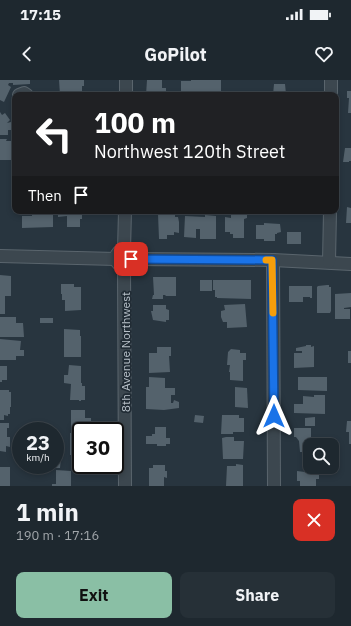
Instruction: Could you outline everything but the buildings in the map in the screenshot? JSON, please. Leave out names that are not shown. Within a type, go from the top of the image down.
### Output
[{"type":"street","points":[[126,80],[126,92]]},
{"type":"street","points":[[331,80],[331,92]]},
{"type":"street","name":"8th Avenue Northwest","points":[[125,214],[125,486]]},
{"type":"street","points":[[329,262],[330,214]]},
{"type":"street","points":[[0,256],[272,260],[351,264]]},
{"type":"street","points":[[272,260],[274,486]]},
{"type":"slow traffic","points":[[266,260],[272,260],[273,313]]},
{"type":"route","points":[[131,259],[272,260],[274,416]]}]
